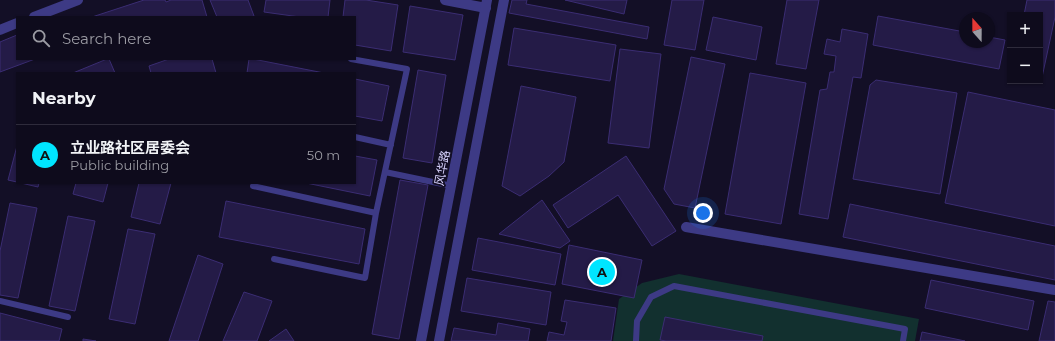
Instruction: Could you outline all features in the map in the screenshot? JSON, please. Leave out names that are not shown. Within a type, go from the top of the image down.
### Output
[{"type":"street","points":[[37,16],[78,0]]},
{"type":"street","points":[[445,0],[487,4]]},
{"type":"street","points":[[439,341],[504,0]]},
{"type":"street","name":"风华路","points":[[421,341],[487,4]]},
{"type":"street","points":[[0,30],[16,23]]},
{"type":"street","points":[[686,227],[1055,290]]},
{"type":"lane","points":[[274,259],[366,278],[376,213],[407,70],[356,60]]},
{"type":"lane","points":[[356,137],[391,145]]},
{"type":"lane","points":[[385,172],[452,186]]},
{"type":"lane","points":[[254,186],[376,213]]},
{"type":"lane","points":[[636,341],[637,321],[651,297],[674,286],[905,329],[902,341]]},
{"type":"lane","points":[[0,301],[68,317]]},
{"type":"green space","points":[[679,274],[919,319],[915,341],[613,341],[619,299],[642,283]]},
{"type":"building","points":[[144,0],[165,0],[166,2],[171,0],[202,0],[207,16],[95,16]]},
{"type":"building","points":[[210,0],[248,0],[254,16],[217,16]]},
{"type":"building","points":[[266,0],[330,0],[328,16],[293,16],[264,12]]},
{"type":"building","points":[[345,0],[366,0],[398,5],[391,51],[356,45],[356,16],[343,16]]},
{"type":"building","points":[[512,0],[527,0],[526,4],[649,27],[647,39],[509,13]]},
{"type":"building","points":[[565,0],[627,0],[624,14]]},
{"type":"building","points":[[672,0],[704,0],[695,50],[664,45]]},
{"type":"building","points":[[787,0],[819,0],[806,69],[776,64]]},
{"type":"building","points":[[1027,0],[1055,0],[1055,17],[1043,73],[1043,12],[1025,12]]},
{"type":"building","points":[[410,6],[463,15],[455,60],[403,52]]},
{"type":"building","points":[[878,16],[959,31],[959,48],[995,48],[995,38],[1005,40],[999,69],[873,45]]},
{"type":"building","points":[[713,17],[762,27],[756,60],[706,50]]},
{"type":"building","points":[[514,28],[616,45],[610,81],[508,65]]},
{"type":"building","points":[[842,29],[868,34],[861,78],[853,77],[828,219],[799,214],[820,90],[827,89],[830,72],[834,72],[836,56],[824,54],[827,39],[840,42]]},
{"type":"building","points":[[16,35],[16,60],[32,60],[0,72],[0,42]]},
{"type":"building","points":[[620,49],[661,54],[649,148],[608,143]]},
{"type":"building","points":[[691,57],[725,64],[695,208],[674,204],[664,189]]},
{"type":"building","points":[[105,60],[109,60],[115,72],[75,72]]},
{"type":"building","points":[[166,60],[212,60],[216,72],[151,72],[149,66]]},
{"type":"building","points":[[249,60],[258,60],[319,72],[247,72]]},
{"type":"building","points":[[418,70],[446,75],[432,163],[403,158]]},
{"type":"building","points":[[750,73],[806,83],[781,224],[725,214]]},
{"type":"building","points":[[356,79],[389,86],[382,121],[356,116]]},
{"type":"building","points":[[876,80],[957,93],[940,194],[853,179],[870,85]]},
{"type":"building","points":[[521,86],[576,97],[564,162],[549,176],[520,196],[502,186]]},
{"type":"building","points":[[968,92],[1055,110],[1055,226],[945,203]]},
{"type":"building","points":[[16,150],[16,182],[8,180]]},
{"type":"building","points":[[356,156],[377,160],[370,196],[311,184],[356,184]]},
{"type":"building","points":[[626,156],[676,231],[652,246],[618,195],[568,228],[553,205]]},
{"type":"building","points":[[400,180],[428,185],[399,339],[372,334]]},
{"type":"building","points":[[25,184],[39,184],[38,187]]},
{"type":"building","points":[[76,184],[108,184],[103,202],[73,194]]},
{"type":"building","points":[[139,184],[171,184],[160,224],[131,217]]},
{"type":"building","points":[[542,200],[570,241],[560,248],[499,234]]},
{"type":"building","points":[[226,201],[365,229],[359,264],[219,237]]},
{"type":"building","points":[[10,203],[37,208],[18,298],[0,295],[0,251]]},
{"type":"building","points":[[850,204],[1055,246],[1055,280],[843,237]]},
{"type":"building","points":[[68,216],[95,221],[75,311],[49,306]]},
{"type":"building","points":[[128,229],[155,234],[135,324],[109,319]]},
{"type":"building","points":[[478,238],[561,254],[555,285],[472,270]]},
{"type":"building","points":[[569,245],[642,260],[634,298],[562,284]]},
{"type":"building","points":[[198,255],[223,264],[198,341],[169,341]]},
{"type":"building","points":[[467,278],[551,292],[546,325],[461,311]]},
{"type":"building","points":[[931,280],[1034,301],[1028,330],[925,308]]},
{"type":"building","points":[[244,292],[272,301],[257,341],[223,341]]},
{"type":"building","points":[[565,300],[616,308],[611,341],[547,341],[549,332],[564,335],[567,322],[561,321]]},
{"type":"building","points":[[1048,301],[1055,302],[1055,341],[1039,341]]},
{"type":"building","points":[[0,313],[62,329],[59,341],[0,341]]},
{"type":"building","points":[[665,317],[763,336],[762,341],[660,340]]},
{"type":"building","points":[[498,323],[530,329],[528,341],[451,341],[454,328],[496,335]]},
{"type":"building","points":[[286,329],[294,341],[269,341]]},
{"type":"building","points":[[922,332],[965,341],[920,341]]},
{"type":"building","points":[[83,339],[96,341],[83,341]]},
{"type":"place","name":"立业路社区居委会","points":[[602,272]]}]
